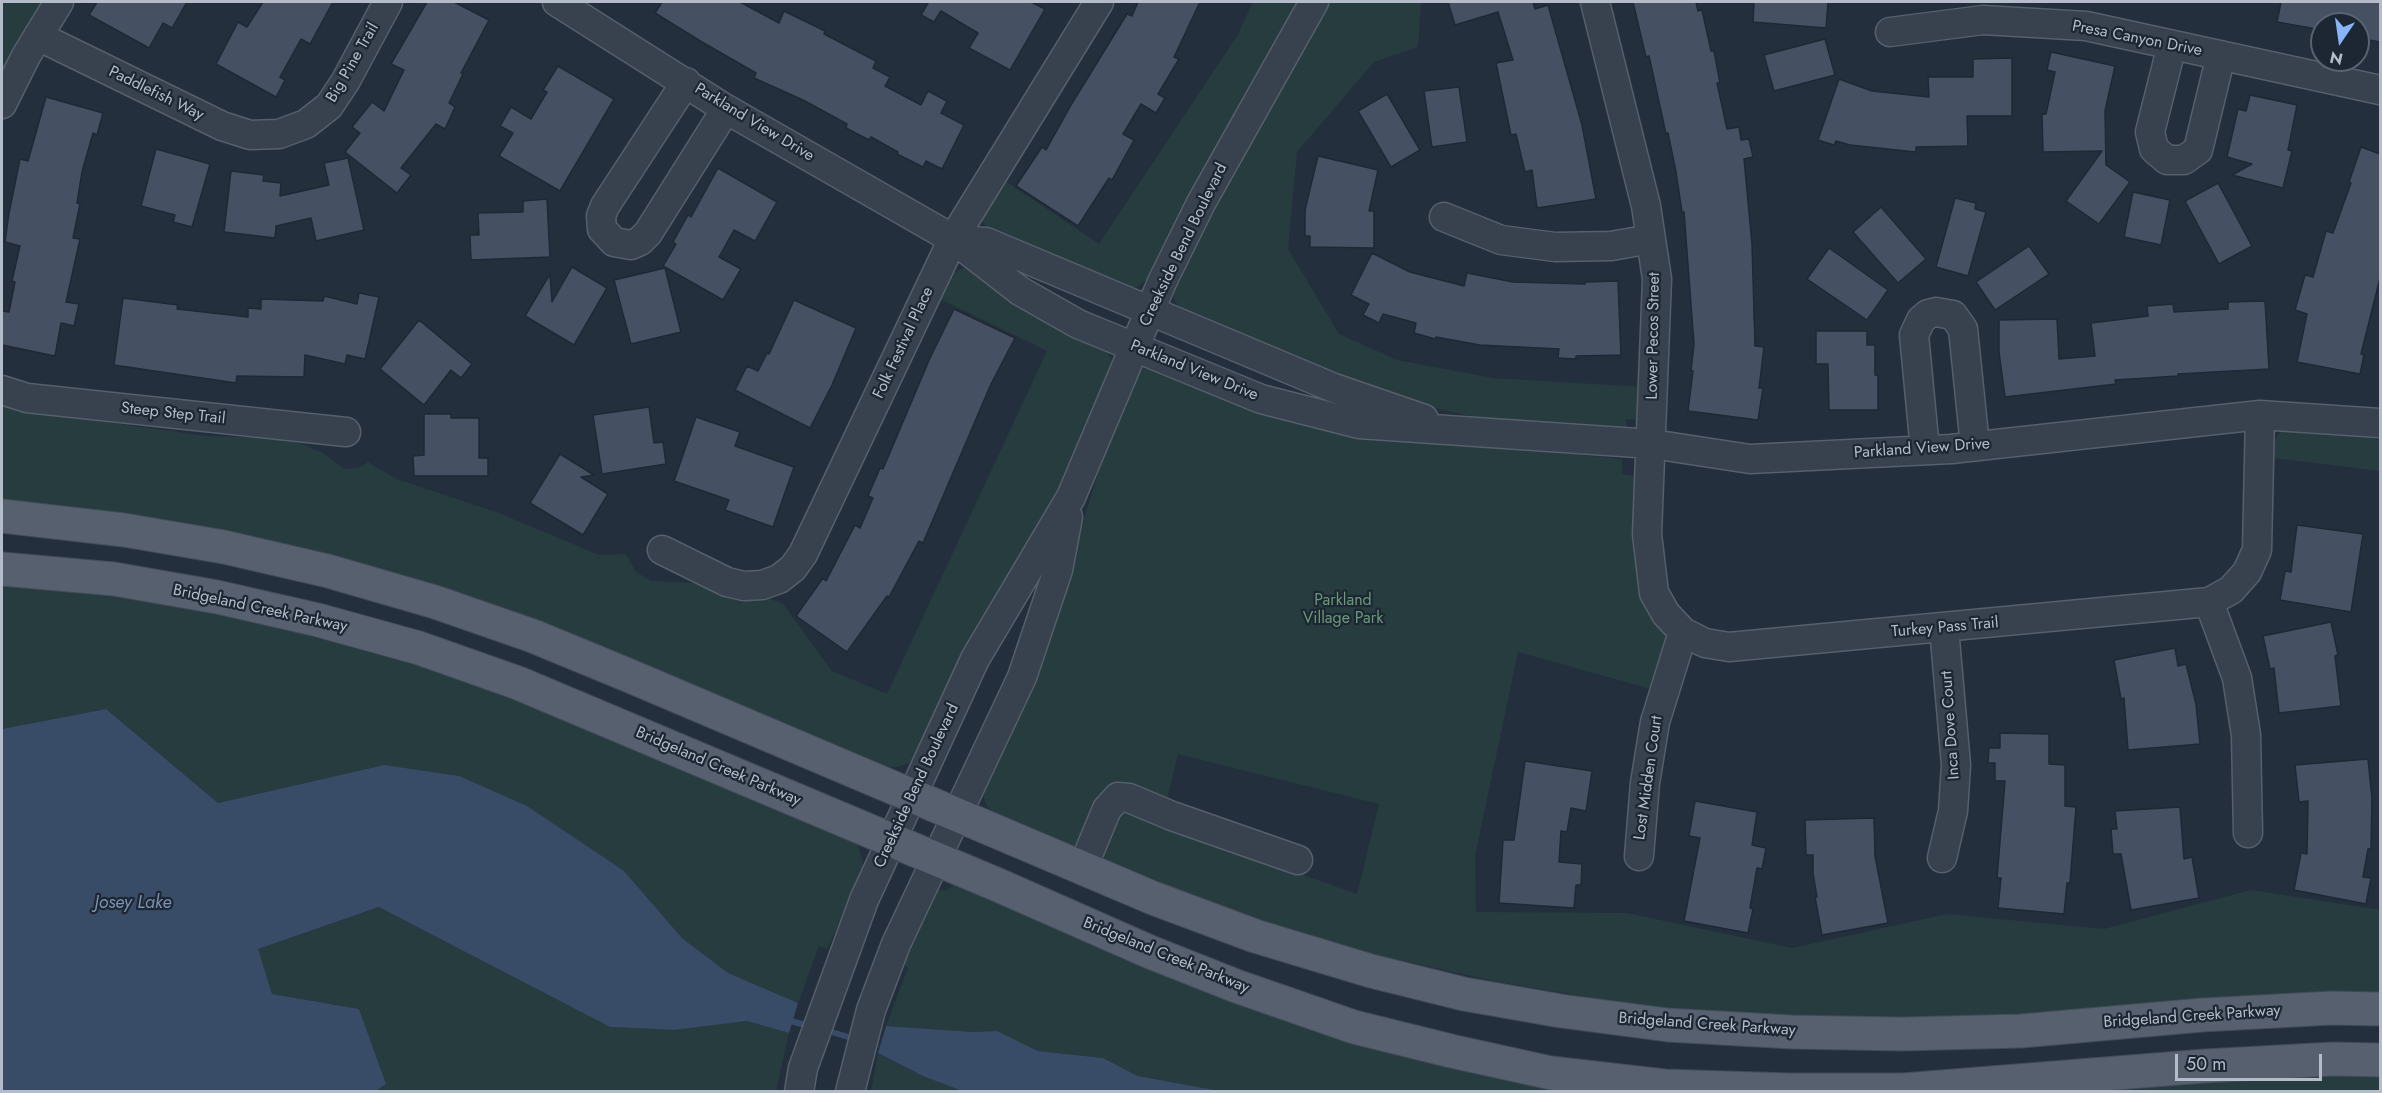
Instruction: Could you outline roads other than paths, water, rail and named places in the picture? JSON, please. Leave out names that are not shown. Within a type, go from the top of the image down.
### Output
[{"type":"main road","name":"Bridgeland Creek Parkway","points":[[2,516],[124,530],[224,547],[328,571],[435,602],[533,636],[1153,898],[1255,936],[1371,971],[1464,994],[1561,1011],[1668,1025],[1792,1032],[1902,1034],[2021,1031],[2202,1015],[2332,1008],[2380,1009]]},
{"type":"main road","name":"Bridgeland Creek Parkway","points":[[2,568],[114,579],[217,597],[318,620],[419,648],[518,683],[892,840],[1150,952],[1236,986],[1354,1027],[1451,1052],[1551,1073],[1664,1086],[1903,1090],[2070,1085],[2205,1065],[2333,1059],[2380,1060]]},
{"type":"street","points":[[2,104],[59,2]]},
{"type":"street","name":"Big Pine Trail","points":[[279,134],[306,124],[329,106],[345,82],[388,2]]},
{"type":"street","name":"Parkland View Drive","points":[[557,2],[726,109],[953,239],[1020,291],[1078,324],[1261,399],[1359,424],[1462,433],[1652,444],[1750,459],[1975,446],[2260,415],[2380,423]]},
{"type":"street","name":"Folk Festival Place","points":[[662,550],[727,582],[744,586],[762,585],[778,579],[793,568],[803,554],[953,239],[1100,2]]},
{"type":"street","name":"Creekside Bend Boulevard","points":[[799,1092],[803,1068],[864,900],[975,659],[1071,497],[1150,311],[1202,203],[1314,2]]},
{"type":"street","name":"Lower Pecos Street","points":[[1595,2],[1646,206],[1657,279],[1647,534],[1654,593],[1666,614],[1683,632]]},
{"type":"street","name":"Presa Canyon Drive","points":[[1890,32],[1983,20],[2086,26],[2380,90]]},
{"type":"street","name":"Paddlefish Way","points":[[38,36],[222,126],[250,135],[279,134]]},
{"type":"street","points":[[2172,45],[2150,132],[2154,149],[2167,160],[2184,160],[2198,150],[2221,55]]},
{"type":"street","points":[[686,82],[605,206],[601,216],[602,229],[614,242],[631,245],[640,241],[648,233],[726,109]]},
{"type":"street","points":[[1444,217],[1501,240],[1555,247],[1611,246],[1651,238]]},
{"type":"street","name":"Parkland View Drive","points":[[953,239],[986,242],[1334,388],[1462,433]]},
{"type":"street","points":[[1925,450],[1914,335],[1921,320],[1928,314],[1936,312],[1953,315],[1963,329],[1975,446]]},
{"type":"street","name":"Steep Step Trail","points":[[2,390],[27,398],[346,432]]},
{"type":"street","points":[[2248,833],[2246,735],[2237,678],[2209,602],[2231,590],[2247,572],[2258,550],[2260,415]]},
{"type":"street","name":"Creekside Bend Boulevard","points":[[850,1092],[871,1010],[896,944],[1022,677],[1058,570],[1071,497]]},
{"type":"street","name":"Turkey Pass Trail","points":[[1683,632],[1705,643],[1729,647],[2209,602]]},
{"type":"street","name":"Inca Dove Court","points":[[1942,858],[1953,811],[1956,765],[1944,628]]},
{"type":"street","name":"Lost Midden Court","points":[[1639,856],[1655,722],[1683,632]]},
{"type":"street","points":[[1082,869],[1107,809],[1118,797],[1129,798],[1172,816],[1298,860]]},
{"type":"water","name":"Josey Lake","points":[[106,709],[218,803],[384,765],[459,776],[527,806],[624,871],[682,938],[728,973],[798,1003],[789,1033],[747,1021],[675,1030],[610,1027],[379,907],[258,949],[272,994],[359,1009],[386,1084],[376,1091],[2,1091],[2,729]]},
{"type":"water","points":[[886,1026],[973,1032],[997,1031],[1038,1051],[1103,1058],[1138,1076],[1220,1091],[962,1091],[923,1076],[878,1053]]},
{"type":"waterway","points":[[787,1020],[809,1026]]},
{"type":"waterway","points":[[825,1030],[855,1039]]},
{"type":"park label","name":"Parkland Village Park","points":[[1343,610]]}]
